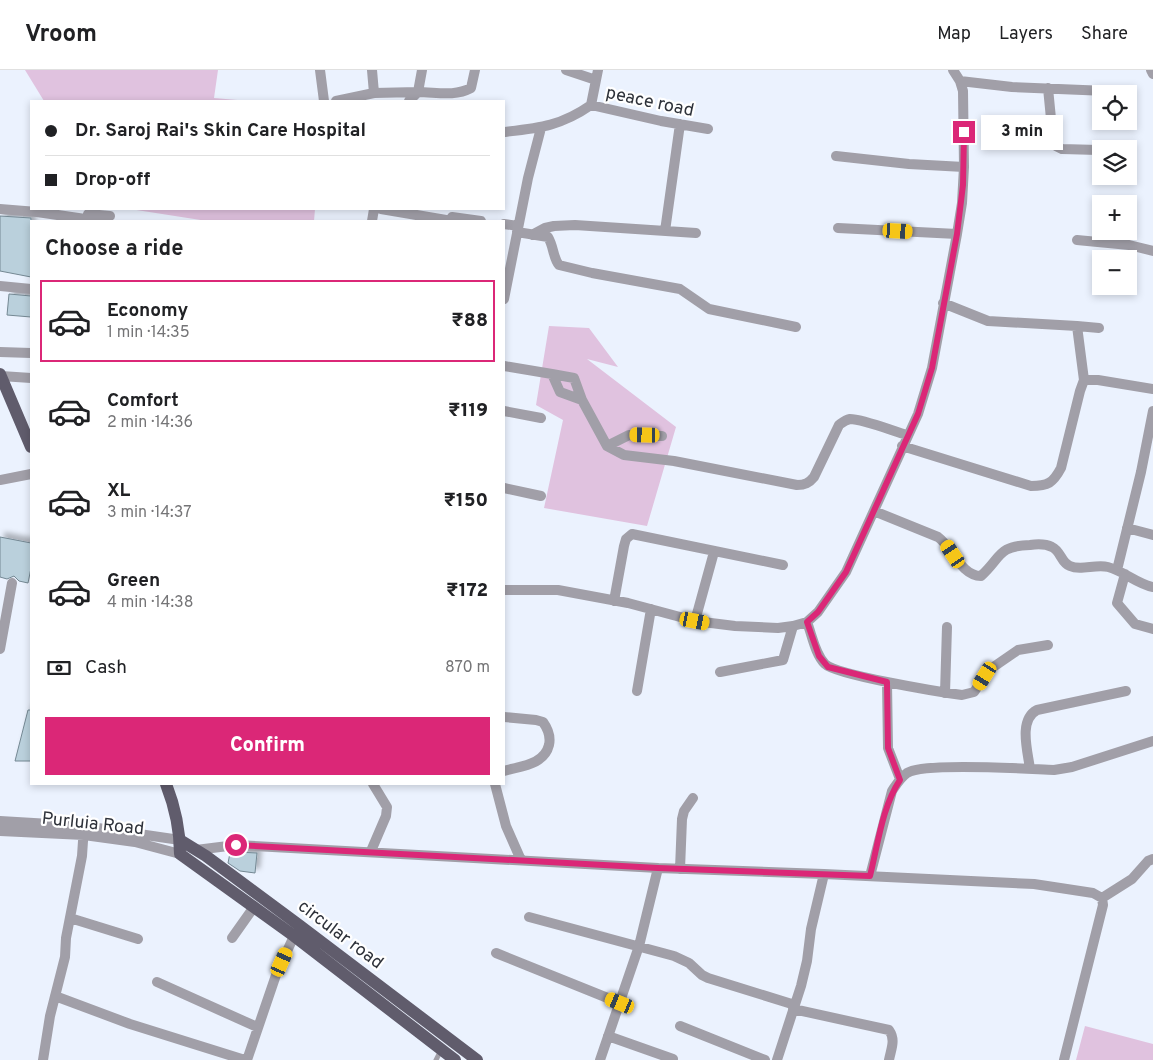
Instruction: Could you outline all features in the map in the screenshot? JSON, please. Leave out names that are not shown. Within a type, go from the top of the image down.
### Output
[{"type":"main road","points":[[0,375],[30,444]]},
{"type":"main road","points":[[170,786],[178,822],[180,854]]},
{"type":"main road","name":"circular road","points":[[180,840],[299,924],[477,1060]]},
{"type":"main road","name":"circular road","points":[[180,854],[294,936],[439,1055],[455,1060]]},
{"type":"street","points":[[320,70],[324,100]]},
{"type":"street","points":[[372,70],[374,93]]},
{"type":"street","points":[[410,100],[418,92],[422,70]]},
{"type":"street","points":[[341,100],[374,93],[418,92],[456,94],[471,88],[476,70]]},
{"type":"street","points":[[566,70],[597,75]]},
{"type":"street","points":[[505,590],[558,590],[651,609],[695,621],[735,626],[778,628],[793,626],[807,622],[818,612],[846,572],[918,414],[932,368],[957,234],[964,167],[963,92],[960,81],[952,70]]},
{"type":"street","points":[[1151,70],[1153,74]]},
{"type":"street","name":"peace road","points":[[597,75],[591,105],[640,117],[708,129]]},
{"type":"street","points":[[960,81],[1005,87],[1092,90]]},
{"type":"street","points":[[1048,88],[1056,146],[1062,149],[1092,150]]},
{"type":"street","points":[[505,132],[541,128],[579,114],[591,105]]},
{"type":"street","points":[[665,232],[680,124]]},
{"type":"street","points":[[505,294],[528,178],[541,128]]},
{"type":"street","points":[[836,156],[909,164],[964,167]]},
{"type":"street","points":[[0,204],[30,208]]},
{"type":"street","points":[[0,209],[91,220]]},
{"type":"street","points":[[50,210],[110,216]]},
{"type":"street","points":[[390,210],[474,220]]},
{"type":"street","points":[[505,224],[532,235],[548,237],[553,245],[555,261],[559,265],[680,289],[709,309],[796,327]]},
{"type":"street","points":[[532,235],[554,226],[575,225],[696,233]]},
{"type":"street","points":[[838,228],[957,234]]},
{"type":"street","points":[[1077,240],[1129,245],[1153,251]]},
{"type":"street","points":[[0,286],[30,288]]},
{"type":"street","points":[[943,303],[988,321],[1099,328]]},
{"type":"street","points":[[902,446],[1031,486],[1049,484],[1061,468],[1084,380],[1077,326]]},
{"type":"street","points":[[0,352],[30,353]]},
{"type":"street","points":[[505,366],[574,378],[582,400],[607,446],[624,455],[674,461],[803,485],[814,477],[839,424],[844,420],[861,421],[907,435]]},
{"type":"street","points":[[552,374],[560,392],[582,400]]},
{"type":"street","points":[[0,375],[30,378]]},
{"type":"street","points":[[1084,380],[1153,389]]},
{"type":"street","points":[[505,411],[541,418]]},
{"type":"street","points":[[1153,411],[1141,472],[1127,528],[1117,603],[1135,624],[1153,629]]},
{"type":"street","points":[[607,446],[629,435],[662,436]]},
{"type":"street","points":[[0,480],[30,474]]},
{"type":"street","points":[[505,488],[541,496]]},
{"type":"street","points":[[874,511],[938,537],[966,569],[976,576],[980,576],[985,572],[1008,548],[1044,545],[1058,550],[1066,565],[1074,568],[1099,566],[1121,572],[1153,587]]},
{"type":"street","points":[[1127,528],[1153,535]]},
{"type":"street","points":[[614,601],[624,546],[628,536],[640,535],[783,566]]},
{"type":"street","points":[[695,621],[714,552]]},
{"type":"street","points":[[0,649],[12,583]]},
{"type":"street","points":[[637,691],[651,609]]},
{"type":"street","points":[[807,622],[819,656],[828,667],[887,682],[962,695],[974,692],[989,670],[1018,650],[1048,645]]},
{"type":"street","points":[[720,672],[783,660],[793,626]]},
{"type":"street","points":[[945,693],[947,627]]},
{"type":"street","points":[[887,682],[888,748],[900,780]]},
{"type":"street","points":[[1030,769],[1026,724],[1031,712],[1126,692]]},
{"type":"street","points":[[505,717],[543,722],[549,732],[550,739],[546,754],[540,760],[505,771]]},
{"type":"street","points":[[870,876],[886,808],[892,791],[907,773],[928,767],[1054,770],[1072,767],[1153,741]]},
{"type":"street","points":[[371,851],[388,807],[374,785]]},
{"type":"street","points":[[495,785],[506,826],[521,860]]},
{"type":"street","points":[[680,869],[682,819],[684,811],[693,798]]},
{"type":"street","name":"Purluia Road","points":[[0,821],[180,840]]},
{"type":"street","name":"Purluia Road","points":[[0,831],[84,831],[180,854]]},
{"type":"street","points":[[43,1060],[55,996],[65,957],[66,938],[82,856],[84,831]]},
{"type":"street","points":[[196,850],[236,845],[371,851],[658,868],[1034,884],[1092,893],[1102,898],[1104,905],[1064,1060]]},
{"type":"street","points":[[1102,898],[1132,879],[1148,861],[1153,859]]},
{"type":"street","points":[[600,1060],[639,946],[658,868]]},
{"type":"street","points":[[777,1060],[806,961],[811,929],[824,874]]},
{"type":"street","points":[[232,938],[254,907]]},
{"type":"street","points":[[529,917],[639,946],[682,960],[689,963],[708,978],[794,1007],[889,1030],[893,1037],[893,1043],[888,1060]]},
{"type":"street","points":[[70,918],[138,939]]},
{"type":"street","points":[[55,996],[130,1024],[246,1060],[276,975],[294,936]]},
{"type":"street","points":[[496,953],[620,1003]]},
{"type":"street","points":[[157,982],[257,1027]]},
{"type":"street","points":[[680,1026],[765,1060]]},
{"type":"street","points":[[608,1036],[673,1059]]},
{"type":"shaded area","points":[[25,70],[218,70],[214,98],[237,100],[43,100]]},
{"type":"shaded area","points":[[136,210],[315,210],[314,220],[201,220]]},
{"type":"shaded area","points":[[549,326],[589,328],[618,367],[587,359],[676,427],[647,526],[544,508],[563,420],[536,405]]},
{"type":"shaded area","points":[[1085,1026],[1153,1044],[1153,1060],[1076,1060]]},
{"type":"building","points":[[0,216],[31,218],[30,277],[0,271]]},
{"type":"building","points":[[9,294],[30,296],[30,317],[7,315]]},
{"type":"building","points":[[0,537],[30,543],[30,573],[28,583],[19,581],[14,576],[7,579],[0,577]]},
{"type":"building","points":[[28,710],[30,710],[30,761],[15,761]]},
{"type":"building","points":[[230,853],[257,853],[255,873],[240,871],[228,863]]},
{"type":"route","points":[[236,845],[658,868],[870,876],[886,808],[892,791],[900,780],[888,748],[887,682],[828,667],[819,656],[807,622],[818,612],[846,572],[918,414],[932,368],[957,234],[962,202],[964,132]]}]
